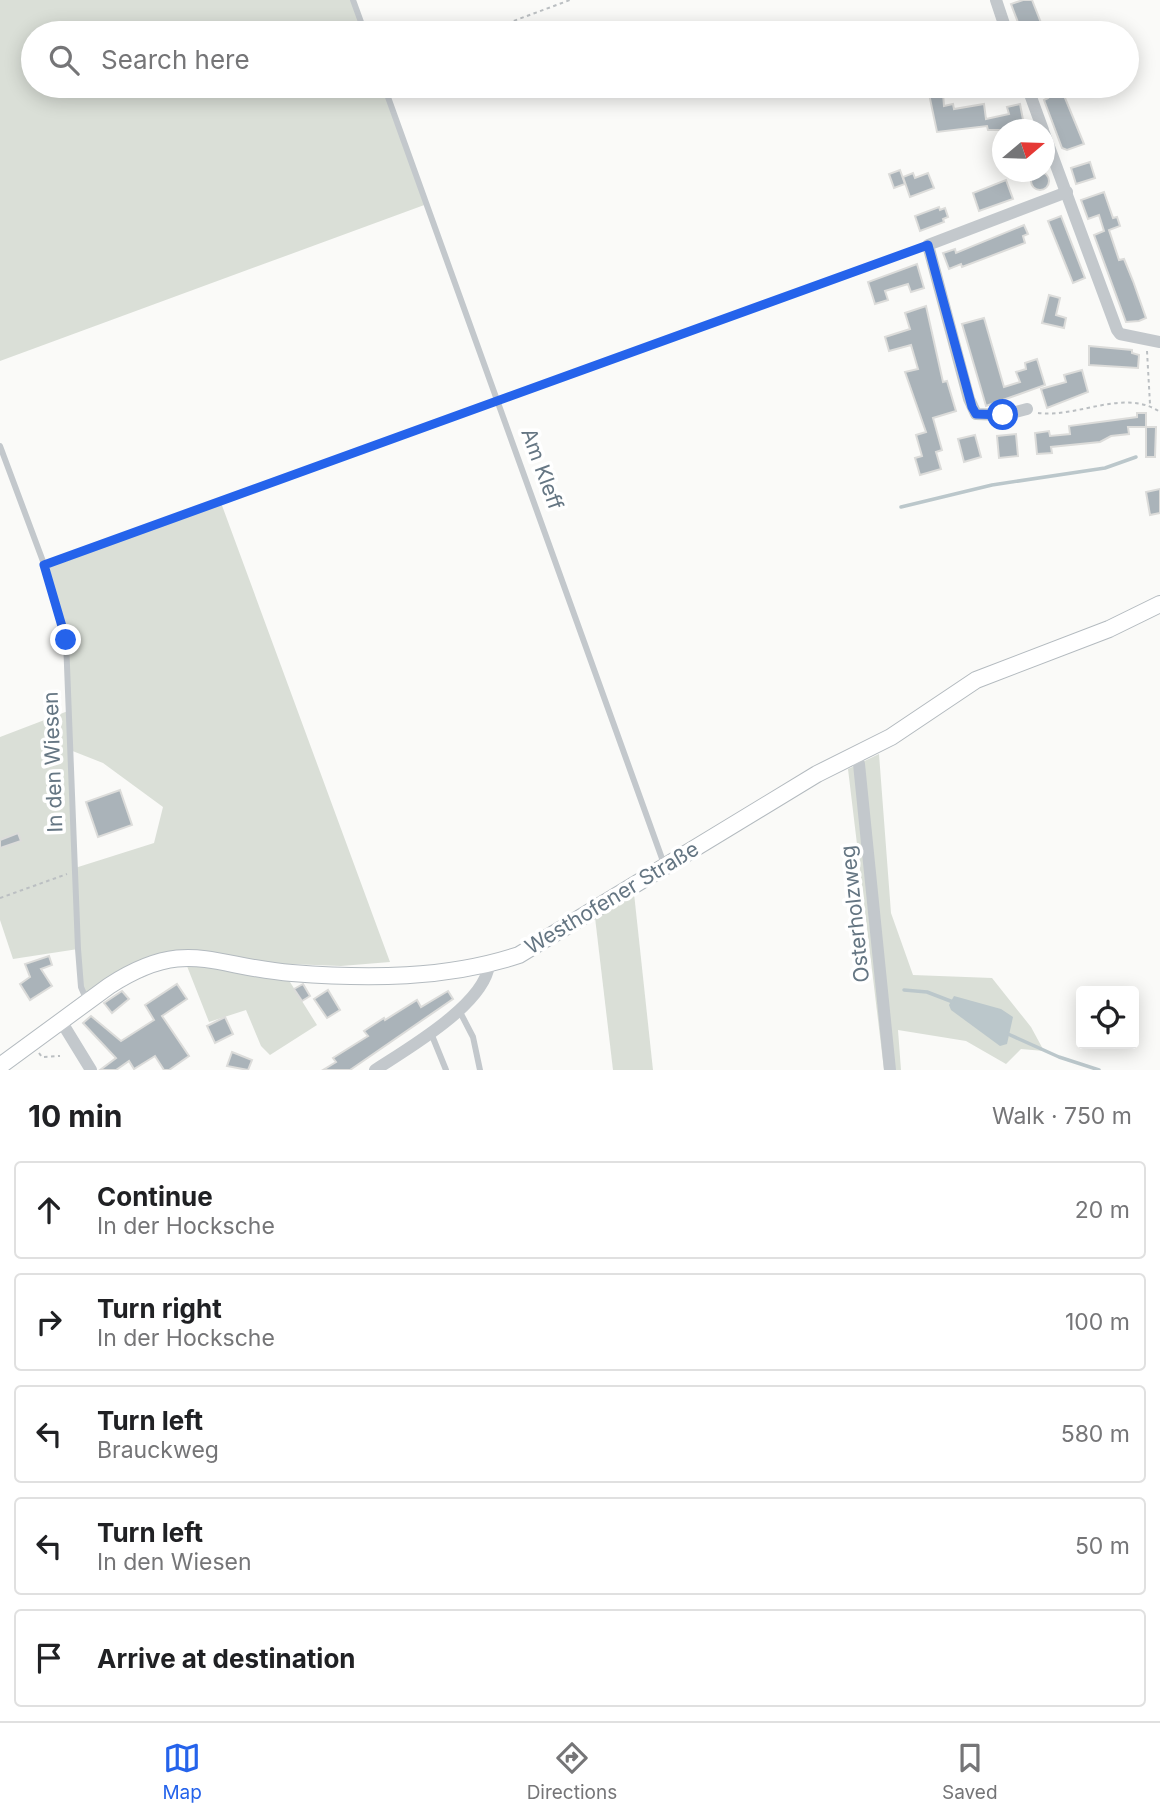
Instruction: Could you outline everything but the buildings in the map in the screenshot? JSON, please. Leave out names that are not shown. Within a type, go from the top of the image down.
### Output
[{"type":"street","points":[[996,0],[1003,21]]},
{"type":"street","points":[[1032,98],[1039,119]]},
{"type":"street","points":[[1055,160],[1117,330],[1120,334],[1154,341]]},
{"type":"street","points":[[1027,409],[1003,415],[976,414],[969,399],[928,245],[1067,192]]},
{"type":"street","name":"Westhofener Straße","points":[[0,1066],[87,1001],[148,964],[183,956],[288,973],[347,976],[414,975],[489,965],[519,955],[817,774],[891,737],[976,680],[1109,629],[1160,604]]},
{"type":"street","name":"Osterholzweg","points":[[855,755],[859,764],[890,1070]]},
{"type":"street","points":[[375,1070],[459,1010],[487,978],[489,965]]},
{"type":"street","points":[[61,1021],[90,1070]]},
{"type":"lane","points":[[353,0],[361,21]]},
{"type":"lane","name":"Am Kleff","points":[[388,98],[665,866]]},
{"type":"lane","points":[[843,275],[928,245]]},
{"type":"lane","name":"In den Wiesen","points":[[0,446],[44,565],[66,640],[80,988],[87,1001]]},
{"type":"lane","points":[[459,1010],[472,1037],[480,1070]]},
{"type":"lane","points":[[430,1031],[446,1070]]},
{"type":"path","points":[[513,21],[570,0]]},
{"type":"path","points":[[44,565],[843,275]]},
{"type":"path","points":[[1150,405],[1154,341]]},
{"type":"path","points":[[1027,409],[1052,414],[1114,401],[1150,405],[1160,412]]},
{"type":"path","points":[[0,898],[75,871]]},
{"type":"path","points":[[37,1049],[42,1057],[60,1056]]},
{"type":"shaded area","points":[[0,0],[353,0],[361,21],[21,21],[21,98],[388,98],[427,204],[0,361]]},
{"type":"shaded area","points":[[220,500],[390,962],[341,966],[289,964],[290,982],[317,1025],[270,1055],[261,1046],[246,1010],[209,1022],[183,956],[84,996],[78,949],[13,959],[0,920],[0,737],[68,711],[66,640],[44,564]],"holes":[[[70,750],[103,763],[163,807],[154,843],[75,868]]]},
{"type":"shaded area","points":[[879,754],[891,913],[913,975],[992,978],[1031,1027],[1044,1051],[1021,1049],[1006,1064],[966,1041],[898,1030],[901,1070],[884,1070],[848,769]]},
{"type":"shaded area","points":[[633,884],[653,1070],[613,1070],[594,909]]},
{"type":"shaded area","points":[[954,996],[1001,1009],[1013,1017],[1007,1044],[1000,1046],[951,1010],[949,1005]]},
{"type":"waterway","points":[[901,507],[992,485],[1105,468],[1136,457]]},
{"type":"waterway","points":[[904,990],[927,992],[953,1002]]},
{"type":"waterway","points":[[1008,1034],[1059,1057],[1099,1070]]},
{"type":"route","points":[[66,640],[61,615],[44,565],[928,245],[972,407],[976,414],[1003,415]]}]
